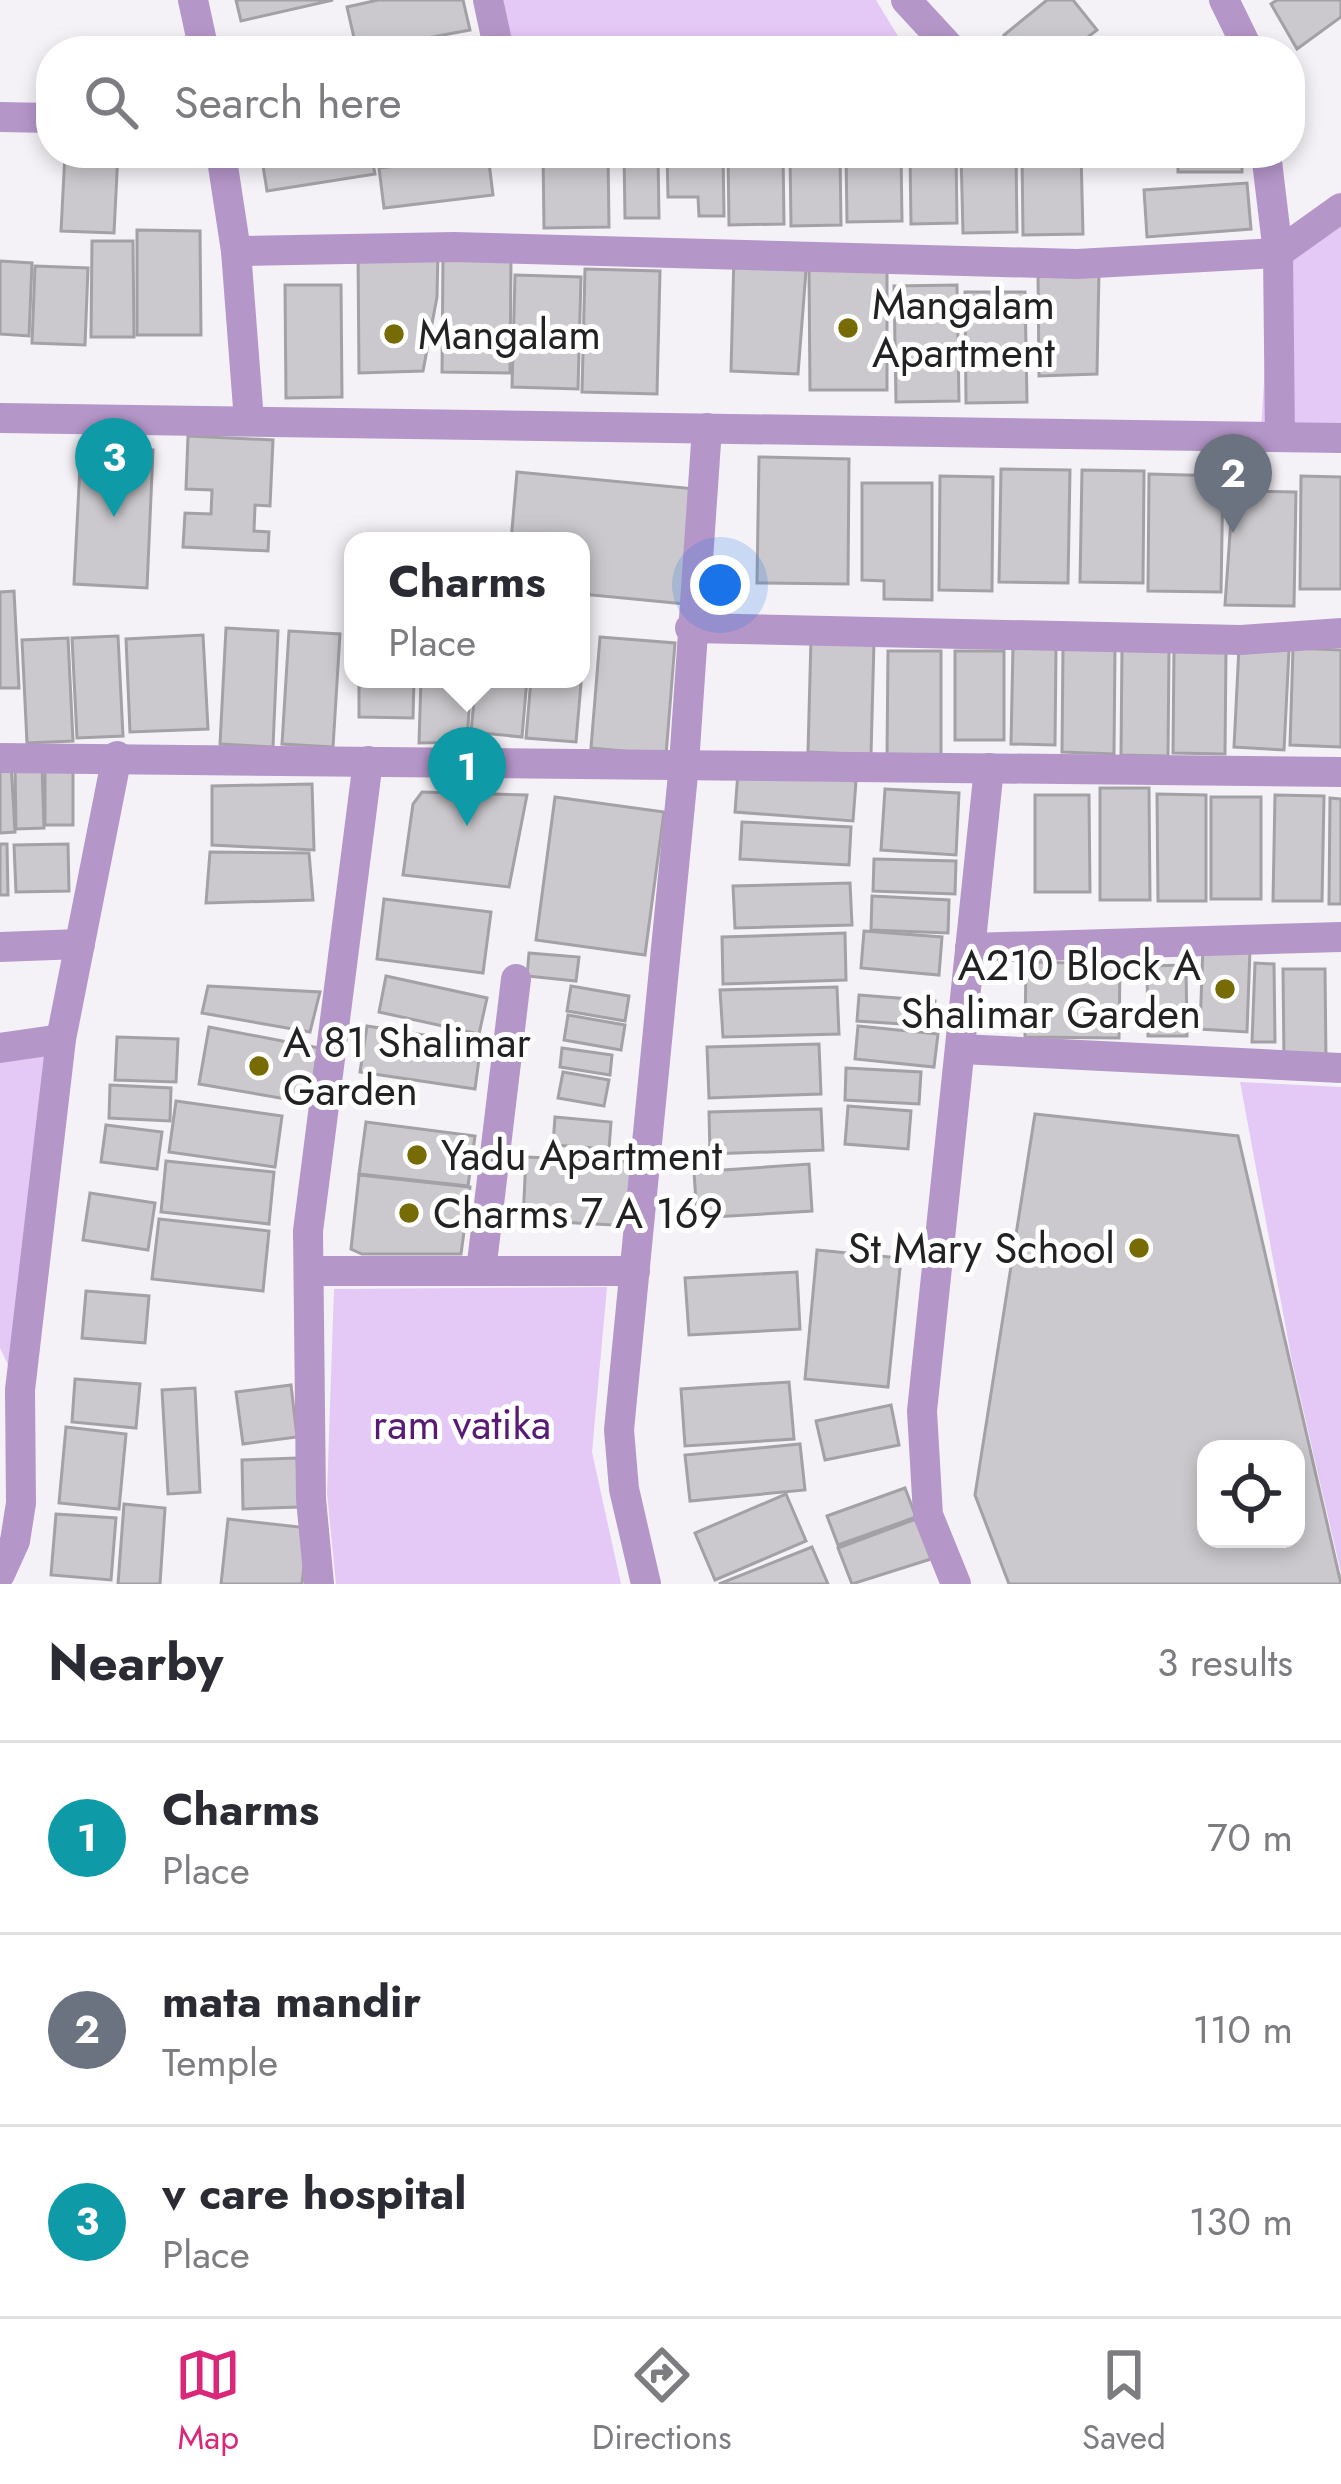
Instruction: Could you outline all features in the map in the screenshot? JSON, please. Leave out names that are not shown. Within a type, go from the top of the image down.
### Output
[{"type":"street","points":[[193,0],[201,36]]},
{"type":"street","points":[[488,0],[496,36]]},
{"type":"street","points":[[906,0],[939,36]]},
{"type":"street","points":[[1224,0],[1242,36]]},
{"type":"street","points":[[0,117],[36,118]]},
{"type":"street","points":[[222,168],[236,251],[249,422]]},
{"type":"street","points":[[1268,168],[1278,253],[1280,437]]},
{"type":"street","points":[[236,251],[454,247],[1077,264],[1278,253],[1341,208]]},
{"type":"street","points":[[0,418],[1341,438]]},
{"type":"street","points":[[646,1584],[624,1489],[619,1430],[685,764],[690,628],[707,428]]},
{"type":"street","points":[[690,628],[1241,640],[1341,633]]},
{"type":"street","points":[[2,1578],[21,1503],[20,1390],[61,1039],[117,756]]},
{"type":"street","points":[[0,758],[1341,772]]},
{"type":"street","points":[[320,1584],[311,1499],[308,1231],[368,761]]},
{"type":"street","points":[[956,1584],[928,1514],[922,1450],[989,768]]},
{"type":"street","points":[[970,948],[1341,937]]},
{"type":"street","points":[[0,947],[80,944]]},
{"type":"street","points":[[481,1271],[515,979]]},
{"type":"street","points":[[0,1048],[61,1039]]},
{"type":"street","points":[[961,1048],[1341,1068]]},
{"type":"street","points":[[309,1271],[635,1271]]},
{"type":"street","points":[[0,1348],[20,1390]]},
{"type":"green space","points":[[491,0],[876,0],[898,36],[496,36]]},
{"type":"green space","points":[[1341,221],[1341,440],[1261,430],[1271,271]]},
{"type":"green space","points":[[61,1039],[20,1390],[0,1348],[0,1048]]},
{"type":"green space","points":[[1240,1082],[1341,1087],[1341,1573],[1292,1361]]},
{"type":"green space","name":"ram vatika","points":[[607,1287],[592,1452],[621,1584],[336,1584],[327,1493],[334,1289]]},
{"type":"building","points":[[236,0],[333,0],[241,21]]},
{"type":"building","points":[[378,0],[463,0],[470,30],[438,36],[354,36],[347,7]]},
{"type":"building","points":[[1047,0],[1073,0],[1097,30],[1089,36],[1004,35]]},
{"type":"building","points":[[1277,0],[1341,0],[1341,17],[1305,43],[1305,36],[1289,36],[1271,4]]},
{"type":"building","points":[[64,168],[117,168],[114,233],[61,231]]},
{"type":"building","points":[[263,168],[374,168],[375,174],[267,191]]},
{"type":"building","points":[[379,168],[490,168],[493,195],[384,208]]},
{"type":"building","points":[[543,168],[608,168],[609,227],[544,228]]},
{"type":"building","points":[[624,168],[658,168],[659,218],[625,218]]},
{"type":"building","points":[[667,168],[723,168],[724,216],[699,216],[698,197],[668,197]]},
{"type":"building","points":[[728,168],[783,168],[784,224],[729,225]]},
{"type":"building","points":[[790,168],[840,168],[841,225],[791,226]]},
{"type":"building","points":[[846,168],[901,168],[902,221],[847,222]]},
{"type":"building","points":[[910,168],[956,168],[957,223],[911,224]]},
{"type":"building","points":[[961,168],[1016,168],[1017,232],[963,233]]},
{"type":"building","points":[[1022,168],[1081,168],[1083,234],[1023,235]]},
{"type":"building","points":[[1178,168],[1242,168],[1242,172],[1178,172]]},
{"type":"building","points":[[1247,183],[1251,229],[1147,237],[1144,190]]},
{"type":"building","points":[[137,230],[200,231],[201,335],[137,335]]},
{"type":"building","points":[[92,241],[133,241],[134,337],[91,337]]},
{"type":"building","name":"Mangalam","points":[[438,250],[437,297],[423,371],[359,373],[358,252]]},
{"type":"building","points":[[734,255],[807,258],[798,374],[731,371]]},
{"type":"building","points":[[443,258],[511,259],[510,373],[442,372]]},
{"type":"building","points":[[0,261],[32,263],[29,336],[0,334]]},
{"type":"building","points":[[35,266],[88,268],[85,345],[32,343]]},
{"type":"building","name":"Mangalam Apartment","points":[[809,266],[887,267],[887,390],[810,390]]},
{"type":"building","points":[[585,269],[660,271],[657,394],[582,392]]},
{"type":"building","points":[[1038,271],[1099,271],[1097,374],[1039,376]]},
{"type":"building","points":[[515,275],[581,277],[578,389],[512,387]]},
{"type":"building","points":[[285,285],[341,285],[342,397],[286,398]]},
{"type":"building","points":[[957,285],[959,401],[896,402],[894,286]]},
{"type":"building","points":[[965,292],[1025,292],[1027,402],[966,403]]},
{"type":"building","points":[[188,436],[273,440],[270,506],[255,505],[254,531],[269,532],[268,551],[183,547],[185,513],[211,514],[212,490],[186,489]]},
{"type":"building","points":[[81,446],[153,450],[147,588],[74,584]]},
{"type":"building","points":[[759,457],[849,459],[848,584],[757,583]]},
{"type":"building","points":[[1001,469],[1070,470],[1068,583],[999,582]]},
{"type":"building","points":[[1082,470],[1144,471],[1143,583],[1080,582]]},
{"type":"building","points":[[517,472],[696,489],[686,604],[590,595],[590,532],[512,532]]},
{"type":"building","points":[[1149,474],[1223,476],[1221,592],[1148,591]]},
{"type":"building","points":[[940,476],[993,477],[992,591],[939,590]]},
{"type":"building","points":[[1301,476],[1341,477],[1341,589],[1300,589]]},
{"type":"building","points":[[862,483],[932,483],[932,600],[884,599],[884,581],[862,580]]},
{"type":"building","points":[[1233,491],[1296,492],[1294,606],[1225,605]]},
{"type":"building","points":[[14,591],[19,688],[0,688],[0,592]]},
{"type":"building","points":[[226,628],[278,631],[273,747],[220,744]]},
{"type":"building","points":[[289,631],[340,634],[333,747],[282,744]]},
{"type":"building","points":[[203,635],[208,729],[130,732],[126,639]]},
{"type":"building","points":[[118,636],[123,736],[77,738],[72,638]]},
{"type":"building","points":[[600,637],[675,643],[666,755],[591,748]]},
{"type":"building","points":[[68,638],[73,741],[27,743],[22,640]]},
{"type":"building","points":[[811,638],[874,641],[871,755],[808,752]]},
{"type":"building","points":[[1013,645],[1056,646],[1055,745],[1011,744]]},
{"type":"building","points":[[1063,647],[1115,647],[1114,754],[1062,752]]},
{"type":"building","points":[[1239,647],[1289,650],[1284,750],[1234,747]]},
{"type":"building","points":[[1122,648],[1169,649],[1168,756],[1121,755]]},
{"type":"building","points":[[1293,648],[1341,650],[1341,747],[1290,745]]},
{"type":"building","points":[[1174,649],[1226,650],[1225,754],[1173,753]]},
{"type":"building","points":[[888,651],[941,651],[941,757],[887,757]]},
{"type":"building","points":[[955,651],[1004,651],[1004,740],[955,740]]},
{"type":"building","points":[[359,688],[414,688],[413,718],[359,717]]},
{"type":"building","points":[[421,688],[470,688],[467,742],[419,743]]},
{"type":"building","points":[[475,688],[526,688],[522,737],[471,732]]},
{"type":"building","points":[[530,688],[581,688],[576,742],[526,738]]},
{"type":"building","points":[[11,762],[15,832],[0,833],[0,763]]},
{"type":"building","points":[[42,765],[44,828],[16,829],[15,766]]},
{"type":"building","points":[[45,768],[73,768],[73,825],[45,825]]},
{"type":"building","points":[[738,772],[856,781],[853,821],[735,812]]},
{"type":"building","points":[[312,784],[314,850],[212,845],[212,786]]},
{"type":"building","points":[[1100,788],[1149,788],[1150,900],[1100,900]]},
{"type":"building","points":[[885,789],[959,793],[956,855],[881,850]]},
{"type":"building","points":[[422,792],[527,795],[509,887],[403,875],[413,804]]},
{"type":"building","points":[[1157,794],[1206,795],[1206,901],[1158,901]]},
{"type":"building","points":[[1035,795],[1089,795],[1090,892],[1035,892]]},
{"type":"building","points":[[1275,795],[1324,796],[1322,901],[1273,901]]},
{"type":"building","points":[[555,797],[664,812],[645,955],[536,940]]},
{"type":"building","points":[[1211,797],[1261,797],[1261,899],[1211,899]]},
{"type":"building","points":[[1330,798],[1341,799],[1341,904],[1329,904]]},
{"type":"building","points":[[742,822],[851,827],[849,865],[740,859]]},
{"type":"building","points":[[0,844],[7,844],[8,895],[0,895]]},
{"type":"building","points":[[68,844],[69,891],[16,892],[14,845]]},
{"type":"building","points":[[210,852],[309,853],[313,900],[206,903]]},
{"type":"building","points":[[874,859],[956,861],[955,894],[873,891]]},
{"type":"building","points":[[850,883],[852,925],[735,928],[733,886]]},
{"type":"building","points":[[872,896],[949,900],[948,933],[871,930]]},
{"type":"building","points":[[384,899],[491,912],[483,973],[377,959]]},
{"type":"building","points":[[864,931],[942,937],[939,975],[861,968]]},
{"type":"building","points":[[845,933],[846,980],[723,984],[722,937]]},
{"type":"building","name":"A210 Block A Shalimar Garden","points":[[1203,946],[1250,949],[1247,1032],[1200,1029]]},
{"type":"building","points":[[529,953],[579,957],[576,981],[527,976]]},
{"type":"building","points":[[1026,962],[1120,964],[1119,1038],[1025,1037]]},
{"type":"building","points":[[1255,963],[1274,964],[1275,1042],[1252,1042]]},
{"type":"building","points":[[1186,965],[1187,1036],[1148,1036],[1147,966]]},
{"type":"building","points":[[1283,969],[1325,969],[1326,1061],[1284,1061]]},
{"type":"building","points":[[386,976],[487,998],[479,1034],[379,1012]]},
{"type":"building","points":[[208,986],[320,992],[310,1032],[202,1013]]},
{"type":"building","points":[[571,986],[629,996],[625,1021],[567,1011]]},
{"type":"building","points":[[837,987],[839,1034],[723,1037],[720,990]]},
{"type":"building","points":[[859,995],[935,1001],[933,1026],[857,1021]]},
{"type":"building","points":[[568,1015],[625,1025],[621,1050],[564,1040]]},
{"type":"building","points":[[367,1026],[481,1044],[475,1089],[360,1072]]},
{"type":"building","points":[[858,1026],[938,1034],[934,1067],[855,1059]]},
{"type":"building","name":"A 81 Shalimar Garden","points":[[209,1027],[319,1048],[309,1103],[199,1084]]},
{"type":"building","points":[[117,1037],[178,1039],[176,1082],[115,1080]]},
{"type":"building","points":[[819,1044],[821,1094],[709,1098],[707,1047]]},
{"type":"building","points":[[562,1048],[612,1055],[610,1075],[560,1067]]},
{"type":"building","points":[[846,1068],[921,1072],[919,1104],[845,1100]]},
{"type":"building","points":[[563,1072],[609,1080],[604,1106],[558,1098]]},
{"type":"building","points":[[110,1085],[171,1088],[170,1121],[109,1118]]},
{"type":"building","points":[[176,1101],[282,1116],[275,1167],[169,1152]]},
{"type":"building","points":[[848,1106],[911,1111],[908,1149],[845,1144]]},
{"type":"building","points":[[821,1109],[823,1150],[710,1154],[709,1112]]},
{"type":"building","name":"St Mary School","points":[[1035,1114],[1238,1136],[1341,1584],[1009,1584],[975,1495]]},
{"type":"building","points":[[555,1117],[611,1122],[609,1149],[553,1145]]},
{"type":"building","name":"Yadu Apartment","points":[[366,1122],[475,1136],[468,1186],[359,1174]]},
{"type":"building","points":[[106,1125],[162,1132],[157,1169],[101,1162]]},
{"type":"building","points":[[526,1157],[635,1162],[631,1226],[523,1220]]},
{"type":"building","points":[[166,1161],[274,1172],[269,1224],[161,1212]]},
{"type":"building","points":[[809,1164],[812,1211],[697,1218],[694,1172]]},
{"type":"building","name":"Charms 7 A 169","points":[[359,1175],[470,1187],[461,1254],[362,1254],[351,1249]]},
{"type":"building","points":[[90,1193],[155,1203],[148,1250],[83,1240]]},
{"type":"building","points":[[159,1219],[269,1231],[263,1291],[152,1279]]},
{"type":"building","points":[[817,1250],[901,1258],[888,1387],[805,1379]]},
{"type":"building","points":[[797,1272],[800,1329],[689,1335],[685,1278]]},
{"type":"building","points":[[86,1291],[149,1296],[145,1343],[82,1338]]},
{"type":"building","points":[[75,1379],[140,1384],[136,1428],[72,1422]]},
{"type":"building","points":[[789,1382],[794,1439],[685,1446],[681,1389]]},
{"type":"building","points":[[291,1385],[297,1437],[243,1444],[236,1392]]},
{"type":"building","points":[[195,1388],[200,1492],[168,1494],[162,1390]]},
{"type":"building","points":[[891,1405],[899,1445],[825,1460],[816,1421]]},
{"type":"building","points":[[66,1427],[126,1434],[119,1509],[59,1503]]},
{"type":"building","points":[[800,1444],[805,1490],[690,1501],[685,1455]]},
{"type":"building","points":[[297,1458],[299,1507],[243,1509],[242,1460]]},
{"type":"building","points":[[905,1488],[916,1517],[838,1545],[827,1516]]},
{"type":"building","points":[[786,1494],[806,1541],[715,1580],[695,1533]]},
{"type":"building","points":[[124,1504],[165,1508],[160,1584],[118,1584]]},
{"type":"building","points":[[56,1514],[116,1518],[111,1580],[51,1575]]},
{"type":"building","points":[[228,1519],[308,1528],[302,1584],[221,1584]]},
{"type":"building","points":[[916,1519],[931,1559],[852,1584],[838,1548]]},
{"type":"building","points":[[812,1547],[828,1584],[719,1584]]},
{"type":"place","name":"Mangalam Apartment","points":[[848,328]]},
{"type":"place","name":"Mangalam","points":[[394,334]]},
{"type":"place","name":"v care hospital","points":[[114,517]]},
{"type":"place","name":"mata mandir","points":[[1233,533]]},
{"type":"place","name":"Charms","points":[[467,826]]},
{"type":"place","name":"A210 Block A Shalimar Garden","points":[[1225,989]]},
{"type":"place","name":"A 81 Shalimar Garden","points":[[259,1066]]},
{"type":"place","name":"Yadu Apartment","points":[[417,1155]]},
{"type":"place","name":"Charms 7 A 169","points":[[409,1213]]},
{"type":"place","name":"St Mary School","points":[[1139,1248]]}]
